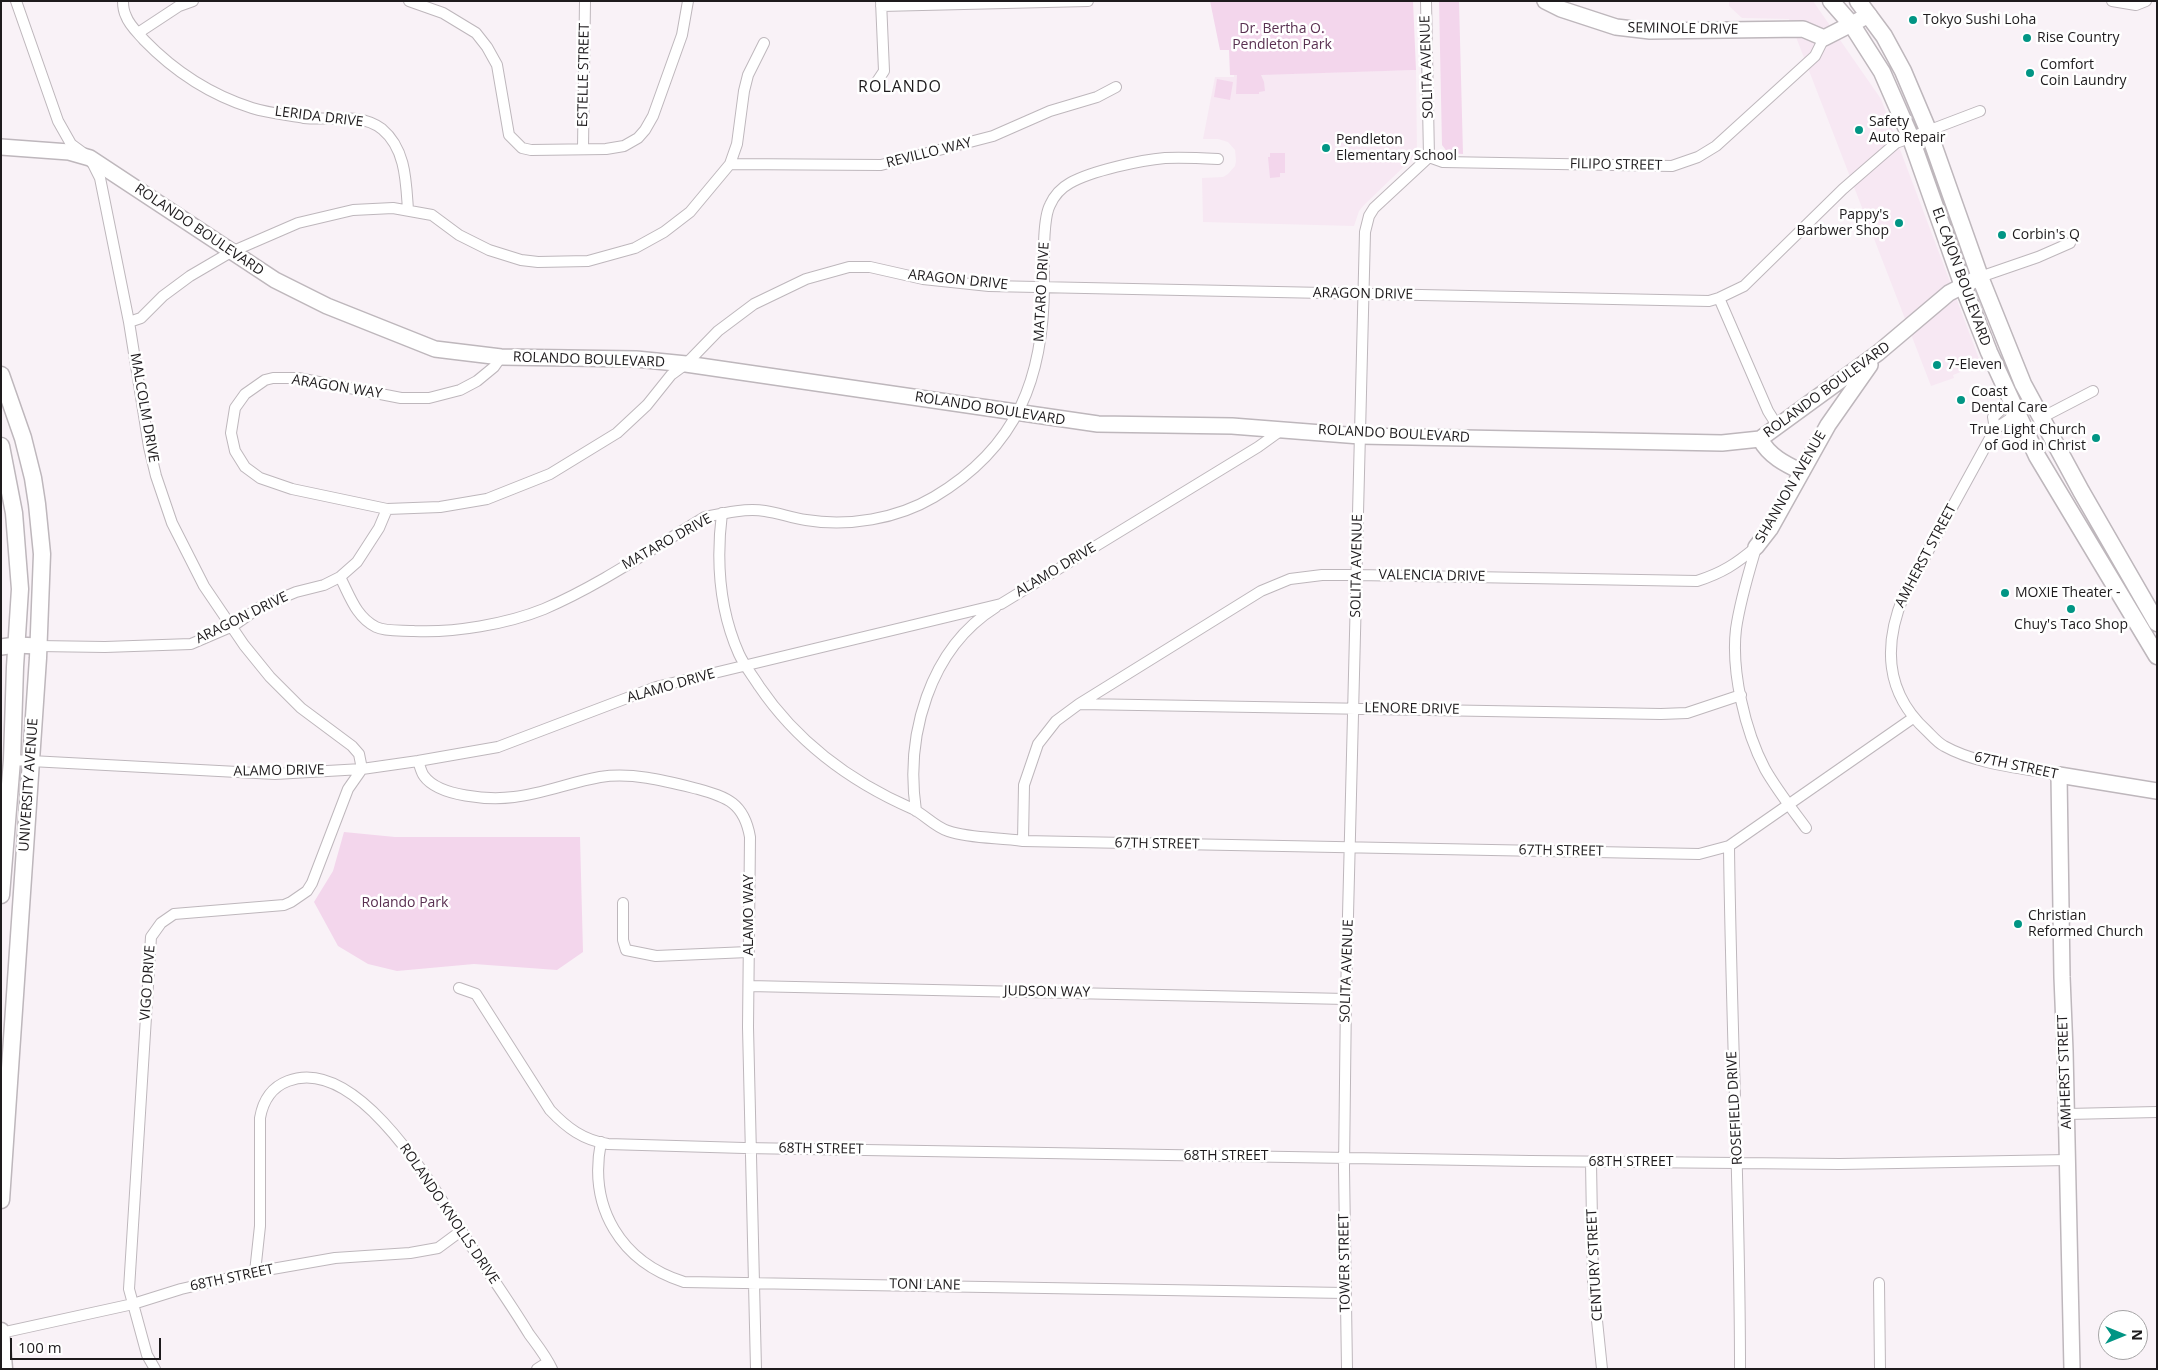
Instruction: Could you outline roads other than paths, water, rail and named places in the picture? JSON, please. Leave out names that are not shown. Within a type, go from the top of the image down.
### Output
[{"type":"main road","name":"EL CAJON BOULEVARD","points":[[1831,1],[1852,25],[1882,72],[1910,136],[1963,286],[2014,409],[2037,456],[2157,656]]},
{"type":"main road","name":"EL CAJON BOULEVARD","points":[[1858,1],[1884,36],[1903,71],[1928,130],[1980,277],[2032,402],[2157,623]]},
{"type":"main road","name":"UNIVERSITY AVENUE","points":[[1,375],[23,438],[37,504],[42,554],[31,762],[7,1017],[1,1200]]},
{"type":"main road","name":"UNIVERSITY AVENUE","points":[[1,446],[14,514],[20,589],[9,646],[12,760],[1,895]]},
{"type":"main road","points":[[1,1333],[4,1369]]},
{"type":"street","name":"MALCOLM DRIVE","points":[[16,1],[58,121],[71,144],[90,158],[100,178],[129,322],[149,447],[156,476],[172,523],[204,586],[244,644],[281,689],[300,708],[352,746],[359,754],[362,769]]},
{"type":"street","name":"LERIDA DRIVE","points":[[122,1],[126,17],[160,56],[183,74],[210,91],[253,108],[307,118],[350,118],[372,124],[381,129],[393,140],[400,156],[406,177],[408,210]]},
{"type":"street","points":[[138,33],[179,6],[193,1]]},
{"type":"street","points":[[409,1],[444,13],[476,33],[487,47],[497,65],[509,136],[522,148],[532,150],[606,149],[624,146],[638,138],[653,116],[682,35],[688,1]]},
{"type":"street","name":"ESTELLE STREET","points":[[583,148],[585,1]]},
{"type":"street","points":[[876,83],[884,72],[881,4],[1088,1]]},
{"type":"street","name":"SOLITA AVENUE","points":[[1344,1157],[1362,294],[1365,232],[1368,216],[1429,157],[1426,1]]},
{"type":"street","name":"SEMINOLE DRIVE","points":[[1545,1],[1561,9],[1616,28],[1650,31],[1804,29],[1824,38]]},
{"type":"street","points":[[2112,1],[2136,5],[2146,1]]},
{"type":"street","points":[[1824,38],[1869,15]]},
{"type":"street","name":"FILIPO STREET","points":[[1429,157],[1443,162],[1672,166],[1698,157],[1716,146],[1815,56],[1824,38]]},
{"type":"street","points":[[129,322],[141,318],[163,296],[190,276],[231,252],[298,223],[325,215],[373,208],[408,210],[432,215],[473,243],[505,256],[538,262],[588,262],[620,254],[664,232],[702,200],[730,164],[737,144],[748,75],[764,43]]},
{"type":"street","name":"REVILLO WAY","points":[[730,164],[881,165],[993,136],[1050,111],[1097,97],[1116,87]]},
{"type":"street","name":"ARAGON DRIVE","points":[[9,646],[105,648],[191,644],[233,626],[260,607],[296,592],[324,585],[340,577],[358,562],[387,509],[440,506],[487,499],[550,474],[617,433],[648,405],[671,375],[686,364],[718,331],[754,304],[806,279],[849,267],[870,267],[923,279],[989,286],[1709,300],[1719,298],[1744,286],[1850,182],[1896,143],[1910,136],[1980,111]]},
{"type":"street","name":"ROLANDO BOULEVARD","points":[[1,147],[69,152],[90,158],[275,280],[327,306],[435,349],[500,357],[636,360],[686,364],[1098,424],[1283,429],[1360,436],[1722,443],[1760,440],[1878,353],[1948,293],[1980,277]]},
{"type":"street","name":"MATARO DRIVE","points":[[340,577],[359,615],[378,628],[429,632],[497,623],[543,609],[593,585],[705,517],[722,513],[764,510],[806,520],[838,522],[871,520],[904,511],[935,497],[968,473],[990,451],[1019,412],[1031,384],[1040,350],[1043,318],[1046,214],[1053,198],[1065,186],[1078,179],[1153,159],[1175,157],[1218,159]]},
{"type":"street","points":[[1980,277],[2038,257],[2070,243]]},
{"type":"street","points":[[1719,298],[1768,411],[1778,427]]},
{"type":"street","name":"SHANNON AVENUE","points":[[1806,828],[1773,782],[1759,757],[1748,727],[1741,695],[1736,652],[1736,630],[1741,599],[1756,547],[1770,529],[1828,424],[1878,353]]},
{"type":"street","name":"ARAGON WAY","points":[[387,509],[292,489],[260,478],[252,473],[239,459],[232,442],[231,424],[240,401],[258,384],[273,378],[298,378],[402,398],[429,398],[460,390],[494,367],[500,357]]},
{"type":"street","points":[[2041,418],[2093,391]]},
{"type":"street","name":"AMHERST STREET","points":[[1913,718],[1900,697],[1890,656],[1890,641],[1895,615],[1904,595],[1995,430],[2010,419],[2014,409],[2032,402]]},
{"type":"street","name":"ALAMO DRIVE","points":[[12,760],[276,774],[362,769],[418,762],[498,747],[656,687],[1001,604],[1250,452],[1283,429]]},
{"type":"street","points":[[1760,440],[1766,451],[1785,464],[1802,472]]},
{"type":"street","name":"67TH STREET","points":[[722,513],[718,550],[720,586],[733,639],[745,665],[778,711],[822,755],[857,781],[916,811],[945,831],[962,835],[1023,841],[1699,854],[1729,846],[1913,718],[1943,746],[1975,759],[2157,791]]},
{"type":"street","name":"VALENCIA DRIVE","points":[[1023,841],[1024,784],[1038,744],[1056,721],[1079,704],[1261,591],[1290,579],[1357,575],[1697,581],[1735,565],[1756,547]]},
{"type":"street","points":[[916,811],[912,780],[914,745],[921,711],[927,695],[939,670],[953,648],[977,622],[1001,604]]},
{"type":"street","name":"LENORE DRIVE","points":[[1079,704],[1661,714],[1687,713],[1741,695]]},
{"type":"street","name":"ALAMO WAY","points":[[418,762],[424,776],[438,787],[478,797],[513,797],[600,777],[660,779],[725,797],[739,810],[748,826],[750,836],[748,952],[756,1369]]},
{"type":"street","name":"VIGO DRIVE","points":[[155,1369],[147,1355],[128,1289],[151,936],[161,923],[174,914],[284,905],[307,890],[316,876],[348,789],[362,769]]},
{"type":"street","name":"AMHERST STREET","points":[[2059,775],[2072,1369]]},
{"type":"street","name":"ROSEFIELD DRIVE","points":[[1729,846],[1731,1017],[1738,1163],[1740,1369]]},
{"type":"street","points":[[623,903],[623,940],[626,950],[656,956],[748,952]]},
{"type":"street","name":"JUDSON WAY","points":[[749,986],[1346,999]]},
{"type":"street","name":"68TH STREET","points":[[459,988],[476,994],[550,1110],[565,1126],[587,1139],[601,1142],[751,1148],[1591,1162],[1915,1164],[2068,1160]]},
{"type":"street","name":"ROLANDO KNOLLS DRIVE","points":[[255,1272],[260,1226],[261,1111],[266,1099],[274,1089],[293,1079],[306,1078],[326,1082],[344,1089],[364,1102],[406,1147],[550,1365]]},
{"type":"street","points":[[2066,1114],[2157,1112]]},
{"type":"street","name":"TONI LANE","points":[[601,1142],[598,1180],[603,1205],[620,1239],[638,1258],[660,1272],[684,1282],[1345,1292]]},
{"type":"street","name":"TOWER STREET","points":[[1344,1157],[1347,1369]]},
{"type":"street","name":"CENTURY STREET","points":[[1591,1162],[1593,1282],[1602,1369]]},
{"type":"street","name":"68TH STREET","points":[[1,1333],[133,1304],[181,1289],[255,1272],[335,1258],[438,1248],[461,1231]]},
{"type":"street","points":[[1879,1284],[1880,1369]]},
{"type":"street","points":[[537,1369],[550,1365]]},
{"type":"place","name":"Tokyo Sushi Loha","points":[[1913,20]]},
{"type":"place","name":"Rise Country","points":[[2027,38]]},
{"type":"place","name":"Comfort Coin Laundry","points":[[2030,73]]},
{"type":"place","name":"Safety Auto Repair","points":[[1859,130]]},
{"type":"place","name":"Pendleton Elementary School","points":[[1326,148]]},
{"type":"place","name":"Pappy's Barbwer Shop","points":[[1899,223]]},
{"type":"place","name":"Corbin's Q","points":[[2002,235]]},
{"type":"place","name":"7-Eleven","points":[[1937,365]]},
{"type":"place","name":"Coast Dental Care","points":[[1961,400]]},
{"type":"place","name":"True Light Church of God in Christ","points":[[2096,438]]},
{"type":"place","name":"MOXIE Theater -","points":[[2005,593]]},
{"type":"place","name":"Chuy's Taco Shop","points":[[2071,609]]},
{"type":"place","name":"Christian Reformed Church","points":[[2018,924]]},
{"type":"district","name":"ROLANDO","points":[[900,87]]},
{"type":"park label","name":"Dr. Bertha O. Pendleton Park","points":[[1282,38]]},
{"type":"park label","name":"Rolando Park","points":[[405,903]]}]
